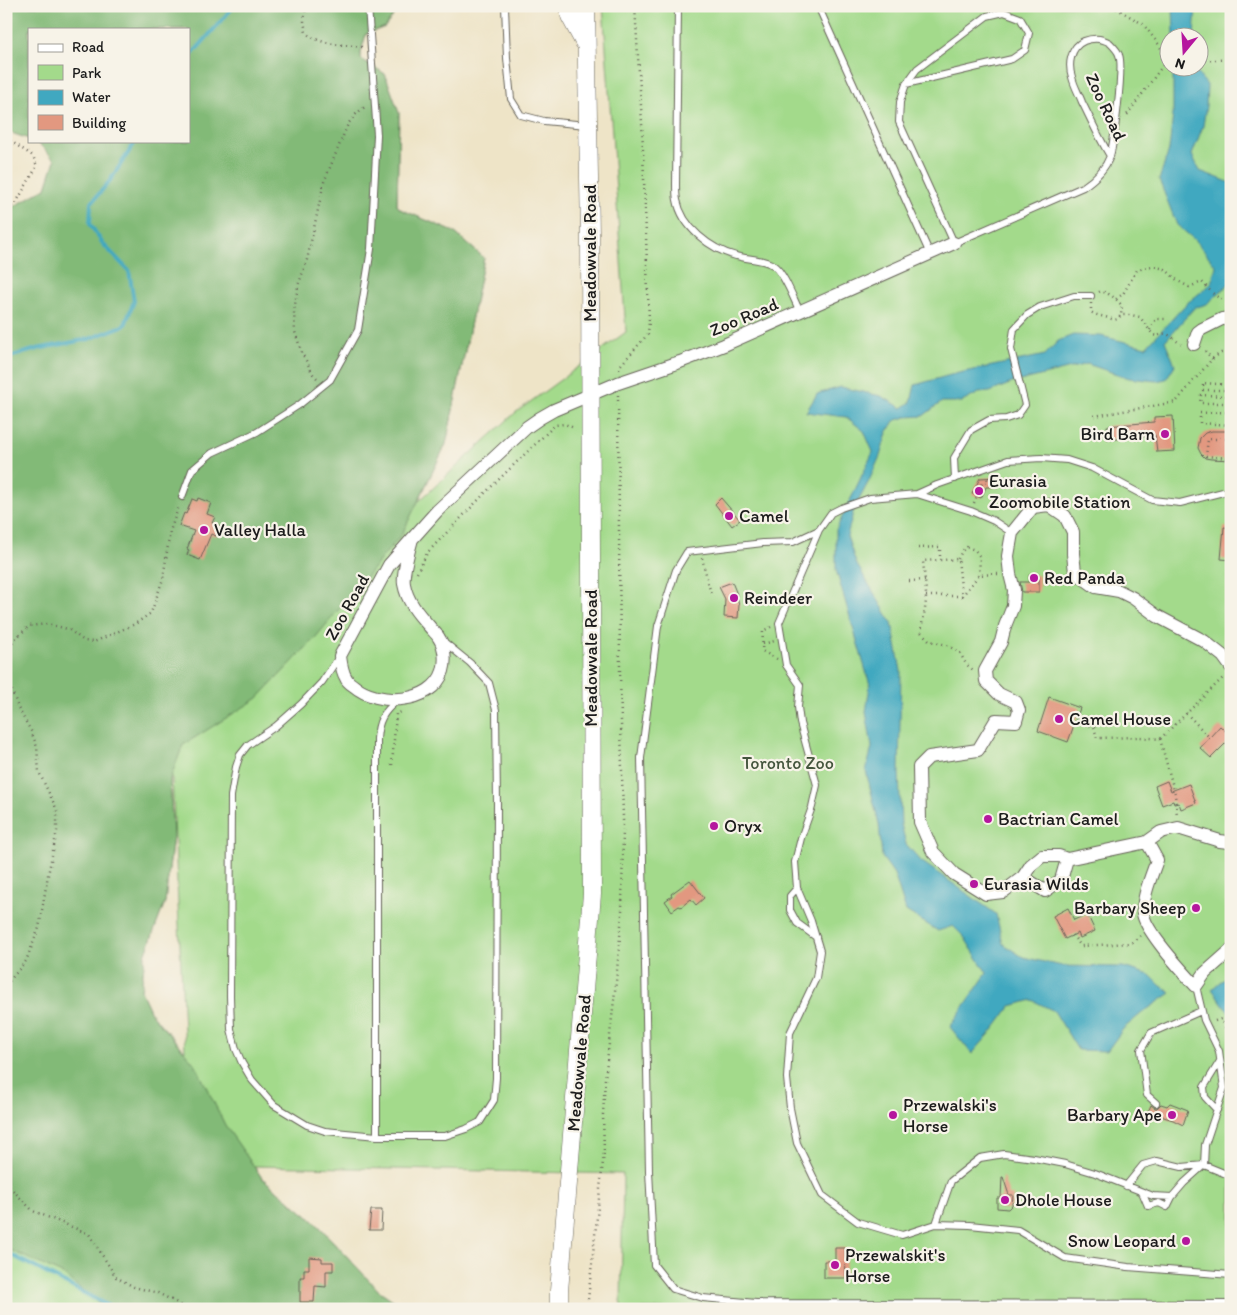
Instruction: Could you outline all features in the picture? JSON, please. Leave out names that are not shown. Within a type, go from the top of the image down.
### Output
[{"type":"main road","points":[[570,6],[570,16],[587,47]]},
{"type":"main road","name":"Meadowvale Road","points":[[559,1309],[592,894],[591,394],[586,6]]},
{"type":"street","name":"Zoo Road","points":[[412,538],[404,583],[410,603],[440,638],[445,662],[438,682],[430,689],[401,705],[358,690],[346,680],[340,656],[389,566],[412,538],[437,511],[527,427],[554,410],[591,394],[724,345],[954,243]]},
{"type":"street","points":[[1194,344],[1198,332],[1222,319],[1231,318]]},
{"type":"street","points":[[1228,672],[1223,656],[1204,641],[1157,616],[1133,598],[1119,591],[1096,587],[1075,572],[1073,532],[1065,516],[1049,505],[1033,507],[1012,533],[1008,556],[1014,590],[1014,606],[1004,626],[1001,642],[985,671],[986,680],[999,694],[1016,702],[1019,710],[1016,721],[996,720],[978,750],[929,757],[919,767],[920,822],[933,852],[954,874],[986,894],[1003,892],[1022,877],[1031,865],[1042,856],[1059,856],[1067,859],[1147,842],[1161,832],[1178,828],[1230,843]]},
{"type":"street","points":[[1147,842],[1157,860],[1145,896],[1143,915],[1149,930],[1176,965],[1196,986],[1205,973],[1231,950]]},
{"type":"street","points":[[1022,877],[1045,891],[1061,880],[1067,859]]},
{"type":"lane","points":[[182,497],[192,470],[212,453],[257,432],[299,405],[330,380],[358,330],[371,249],[377,135],[368,6]]},
{"type":"lane","points":[[505,6],[511,99],[521,115],[544,121],[588,126]]},
{"type":"lane","points":[[678,6],[677,200],[694,231],[712,245],[735,256],[774,265],[785,279],[800,312]]},
{"type":"lane","points":[[818,6],[930,254]]},
{"type":"lane","points":[[906,84],[1012,59],[1025,50],[1029,33],[1020,18],[1004,12],[987,16],[917,69],[906,84],[900,102],[899,122],[954,243]]},
{"type":"lane","name":"Zoo Road","points":[[954,243],[1083,187],[1104,168],[1110,156],[1121,70],[1119,54],[1110,43],[1096,38],[1082,42],[1073,51],[1070,63],[1072,78],[1098,138],[1110,156]]},
{"type":"lane","points":[[955,479],[954,458],[971,430],[989,420],[1018,416],[1025,405],[1011,349],[1014,330],[1027,315],[1040,307],[1074,296],[1092,296]]},
{"type":"lane","points":[[1231,490],[1180,503],[1152,500],[1092,468],[1067,460],[1041,458],[1008,460],[917,494],[870,498],[831,513],[820,530],[778,623],[786,665],[800,685],[798,707],[800,723],[817,785],[795,862],[797,888],[820,951],[816,978],[790,1033],[788,1078],[790,1108],[796,1143],[822,1195],[858,1222],[902,1235],[936,1224],[1018,1230],[1065,1258],[1128,1267],[1231,1275]]},
{"type":"lane","points":[[917,494],[971,510],[994,520],[1012,533]]},
{"type":"lane","points":[[820,530],[793,542],[763,542],[687,552],[676,570],[658,626],[641,758],[649,1161],[654,1265],[673,1289],[703,1298],[756,1303],[1231,1304]]},
{"type":"lane","points":[[340,656],[322,682],[301,704],[276,726],[248,745],[240,755],[236,767],[231,796],[231,1029],[236,1049],[252,1080],[274,1106],[306,1126],[325,1131],[377,1136],[445,1136],[480,1122],[494,1100],[496,1078],[497,768],[496,710],[489,684],[470,663],[440,638]]},
{"type":"lane","points":[[377,1136],[377,739],[378,727],[388,707],[401,705]]},
{"type":"lane","points":[[797,888],[790,896],[790,910],[798,923],[816,937]]},
{"type":"lane","points":[[1142,1192],[1148,1206],[1159,1203],[1167,1206],[1184,1183],[1204,1165],[1205,1145],[1224,1088],[1219,1051],[1201,1011],[1196,986]]},
{"type":"lane","points":[[1156,1103],[1147,1095],[1141,1050],[1151,1033],[1201,1011]]},
{"type":"lane","points":[[1217,1110],[1205,1097],[1204,1087],[1220,1061]]},
{"type":"lane","points":[[936,1224],[951,1181],[980,1158],[1004,1154],[1065,1164],[1095,1173],[1153,1196],[1172,1197]]},
{"type":"lane","points":[[1126,1186],[1143,1165],[1157,1161],[1182,1167],[1204,1165],[1231,1176]]},
{"type":"path","points":[[306,6],[304,21],[306,33],[314,40],[361,47],[372,53]]},
{"type":"path","points":[[620,367],[648,334],[649,320],[642,123],[635,6]]},
{"type":"path","points":[[1112,6],[1143,24],[1160,46]]},
{"type":"path","points":[[1210,62],[1231,59]]},
{"type":"path","points":[[1114,132],[1160,72]]},
{"type":"path","points":[[324,385],[313,374],[302,353],[295,332],[294,311],[298,286],[307,260],[324,182],[336,152],[348,124],[357,113],[375,99]]},
{"type":"path","points":[[6,138],[33,156],[37,166],[16,203],[6,210]]},
{"type":"path","points":[[1116,299],[1123,294],[1137,270],[1152,266],[1165,269],[1178,281],[1189,287],[1202,282],[1217,297],[1226,301],[1231,300]]},
{"type":"path","points":[[1101,291],[1108,293],[1116,299],[1122,306],[1121,315],[1118,319],[1114,320],[1091,312],[1092,296],[1101,291]]},
{"type":"path","points":[[1121,315],[1140,317],[1153,335],[1167,334],[1183,346],[1194,344]]},
{"type":"path","points":[[1150,330],[1156,319],[1167,318]]},
{"type":"path","points":[[1094,416],[1176,402],[1212,359],[1220,353],[1231,352]]},
{"type":"path","points":[[1231,385],[1203,383],[1203,390],[1231,390]]},
{"type":"path","points":[[1231,396],[1201,396],[1200,403],[1231,403]]},
{"type":"path","points":[[587,1309],[604,1152],[605,1079],[622,914],[623,820],[620,671],[619,402]]},
{"type":"path","points":[[1231,412],[1200,413],[1200,423],[1231,425]]},
{"type":"path","points":[[416,576],[427,553],[490,488],[555,426],[565,424],[574,428]]},
{"type":"path","points":[[1231,439],[1208,439],[1206,456],[1231,458]]},
{"type":"path","points":[[971,510],[982,483],[988,482],[986,468]]},
{"type":"path","points":[[6,984],[26,961],[39,928],[57,830],[57,810],[39,772],[37,747],[31,731],[18,708],[9,682],[7,657],[13,641],[29,626],[47,624],[68,629],[84,641],[94,642],[135,624],[151,613],[163,579],[170,531],[182,497]]},
{"type":"path","points":[[918,548],[940,547],[940,560]]},
{"type":"path","points":[[967,548],[975,550],[980,557],[979,575],[962,596],[958,560],[962,551],[967,548]]},
{"type":"path","points":[[700,549],[711,594]]},
{"type":"path","points":[[958,560],[923,561],[926,596],[921,632],[930,641],[947,645],[960,653],[966,664],[986,680]]},
{"type":"path","points":[[979,575],[1010,574]]},
{"type":"path","points":[[909,580],[925,580]]},
{"type":"path","points":[[926,596],[962,596]]},
{"type":"path","points":[[778,623],[763,631],[762,650],[786,665]]},
{"type":"path","points":[[1160,739],[1228,672]]},
{"type":"path","points":[[392,765],[396,714],[401,705]]},
{"type":"path","points":[[1186,713],[1210,738]]},
{"type":"path","points":[[1075,721],[1094,727],[1097,738],[1140,737],[1160,739]]},
{"type":"path","points":[[1160,739],[1175,794],[1178,828]]},
{"type":"path","points":[[1231,896],[1231,904]]},
{"type":"path","points":[[1072,935],[1082,946],[1131,943],[1149,930]]},
{"type":"path","points":[[1206,1025],[1221,1019],[1231,1038]]},
{"type":"path","points":[[6,1183],[33,1211],[89,1234],[116,1277],[134,1287],[158,1293],[181,1305],[183,1309]]},
{"type":"green space","name":"Toronto Zoo","points":[[6,6],[400,6],[385,27],[366,34],[361,52],[361,59],[385,74],[399,113],[397,205],[400,209],[454,232],[484,258],[446,444],[418,502],[515,413],[626,332],[603,6],[1231,6],[1231,1309],[621,1309],[623,1174],[254,1166],[262,1178],[315,1222],[378,1290],[406,1309],[6,1309],[6,211],[46,188],[55,160],[36,142],[190,142],[190,28],[28,28],[28,139],[6,131]],"holes":[[[172,776],[185,1051],[152,1015],[141,991],[145,955],[165,902],[173,836],[170,780]]]},
{"type":"green space","points":[[6,6],[400,6],[385,27],[366,34],[361,52],[361,59],[385,74],[399,113],[397,205],[400,209],[454,232],[484,258],[446,444],[402,534],[315,638],[258,698],[183,745],[170,779],[173,836],[165,902],[145,955],[141,991],[152,1015],[195,1064],[225,1125],[262,1178],[315,1222],[378,1290],[406,1309],[105,1309],[64,1275],[6,1248],[6,211],[46,188],[55,160],[36,142],[190,142],[190,28],[28,28],[28,139],[6,131]]},
{"type":"water","points":[[1173,6],[1196,6],[1195,28],[1174,28]]},
{"type":"water","points":[[1173,78],[1201,78],[1207,85],[1206,106],[1203,126],[1192,155],[1200,171],[1231,183],[1231,282],[1207,304],[1194,308],[1165,341],[1175,365],[1166,379],[1156,381],[1129,378],[1087,364],[1012,383],[990,392],[979,393],[962,402],[942,402],[923,416],[906,417],[894,421],[887,433],[880,456],[869,481],[854,509],[847,536],[856,563],[892,623],[901,671],[899,772],[901,824],[906,844],[921,861],[996,914],[1003,944],[1023,957],[1062,966],[1123,967],[1150,975],[1171,993],[1123,1029],[1107,1051],[1078,1050],[1054,1011],[1032,1000],[1011,1006],[972,1054],[950,1027],[987,973],[964,937],[953,926],[938,931],[906,911],[894,874],[882,857],[879,824],[866,771],[872,747],[866,712],[870,685],[836,570],[836,530],[873,452],[864,431],[846,417],[806,412],[817,394],[841,387],[881,396],[902,408],[911,402],[915,385],[954,374],[1045,355],[1058,341],[1073,335],[1101,336],[1146,347],[1186,304],[1211,284],[1216,266],[1196,241],[1177,225],[1159,180],[1169,150],[1173,114]]},
{"type":"water","points":[[1231,972],[1231,1015],[1212,989]]},
{"type":"building","points":[[1173,416],[1175,451],[1157,452],[1155,435],[1108,440],[1107,426],[1154,422],[1154,417]]},
{"type":"building","points":[[1231,431],[1231,460],[1205,458],[1201,454],[1198,448],[1200,438],[1205,433]]},
{"type":"building","name":"Eurasia Zoomobile Station","points":[[998,477],[999,487],[986,487],[981,498],[972,494],[980,478]]},
{"type":"building","name":"Valley Halla","points":[[198,498],[211,503],[207,514],[215,517],[212,523],[220,526],[216,536],[211,534],[200,560],[187,555],[189,550],[187,549],[194,531],[179,526],[192,499],[197,501]]},
{"type":"building","points":[[721,498],[740,520],[732,526],[715,504]]},
{"type":"building","points":[[1224,527],[1231,528],[1231,560],[1221,559]]},
{"type":"building","name":"Red Panda","points":[[1029,575],[1039,575],[1039,592],[1022,592],[1020,582],[1029,582]]},
{"type":"building","name":"Reindeer","points":[[732,582],[739,605],[738,618],[724,617],[725,599],[719,587]]},
{"type":"building","name":"Camel House","points":[[1049,697],[1080,708],[1068,742],[1038,731]]},
{"type":"building","points":[[1220,726],[1231,738],[1211,758],[1200,748]]},
{"type":"building","points":[[1167,781],[1171,791],[1189,784],[1196,803],[1181,809],[1179,803],[1174,804],[1173,801],[1162,805],[1155,786]]},
{"type":"building","points":[[690,880],[704,898],[696,905],[691,899],[672,911],[665,901],[672,896],[671,894]]},
{"type":"building","points":[[1068,908],[1074,920],[1087,914],[1095,931],[1080,938],[1078,933],[1065,939],[1053,916]]},
{"type":"building","name":"Barbary Ape","points":[[1170,1103],[1188,1110],[1183,1125],[1148,1112],[1151,1105],[1157,1108],[1161,1104],[1167,1106]]},
{"type":"building","name":"Dhole House","points":[[1002,1177],[1009,1195],[1013,1195],[1012,1205],[1008,1209],[997,1208],[997,1198],[1001,1198]]},
{"type":"building","points":[[371,1210],[382,1210],[381,1230],[369,1230]]},
{"type":"building","name":"Przewalskit's Horse","points":[[835,1248],[845,1248],[846,1278],[824,1278],[824,1261],[835,1261]]},
{"type":"building","points":[[309,1257],[322,1258],[322,1262],[333,1262],[333,1271],[326,1271],[326,1287],[315,1286],[314,1302],[300,1302],[300,1277],[304,1277],[304,1269],[309,1269]]},
{"type":"waterway","points":[[190,57],[234,6]]},
{"type":"waterway","points":[[6,358],[37,349],[89,339],[125,325],[134,301],[129,271],[103,244],[90,224],[91,203],[109,182],[135,142]]},
{"type":"waterway","points":[[6,1252],[114,1309]]},
{"type":"place","name":"Bird Barn","points":[[1165,434]]},
{"type":"place","name":"Eurasia Zoomobile Station","points":[[979,491]]},
{"type":"place","name":"Camel","points":[[729,516]]},
{"type":"place","name":"Valley Halla","points":[[204,530]]},
{"type":"place","name":"Red Panda","points":[[1034,578]]},
{"type":"place","name":"Reindeer","points":[[734,598]]},
{"type":"place","name":"Camel House","points":[[1059,719]]},
{"type":"place","name":"Bactrian Camel","points":[[988,819]]},
{"type":"place","name":"Oryx","points":[[714,826]]},
{"type":"place","name":"Eurasia Wilds","points":[[974,884]]},
{"type":"place","name":"Barbary Sheep","points":[[1196,908]]},
{"type":"place","name":"Przewalski's Horse","points":[[893,1115]]},
{"type":"place","name":"Barbary Ape","points":[[1172,1115]]},
{"type":"place","name":"Dhole House","points":[[1005,1200]]},
{"type":"place","name":"Snow Leopard","points":[[1186,1241]]},
{"type":"place","name":"Przewalskit's Horse","points":[[835,1265]]}]
